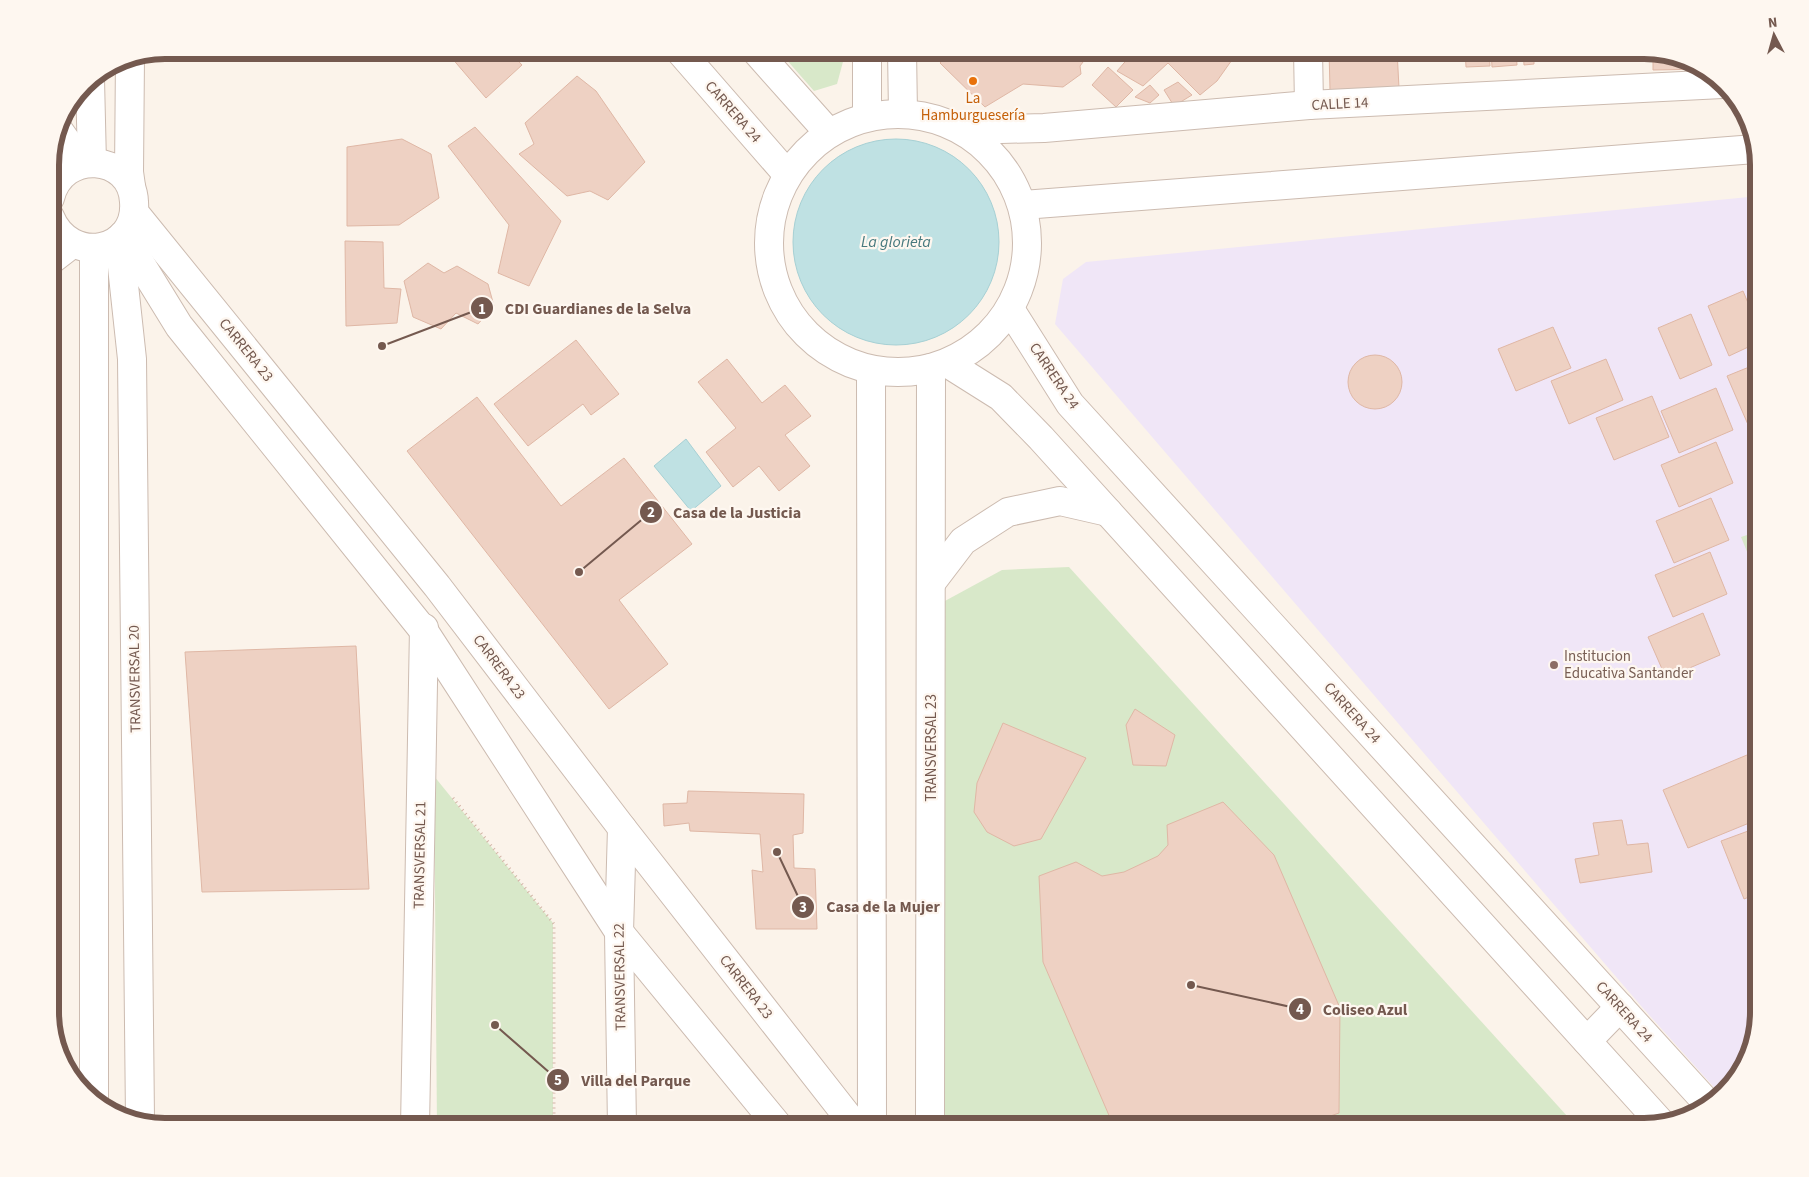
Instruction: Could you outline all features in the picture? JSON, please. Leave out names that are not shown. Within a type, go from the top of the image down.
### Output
[{"type":"street","name":"CARRERA 24","points":[[687,59],[787,174]]},
{"type":"street","points":[[763,59],[828,133]]},
{"type":"street","points":[[867,59],[867,117]]},
{"type":"street","points":[[902,59],[904,113]]},
{"type":"street","points":[[1308,59],[1309,105]]},
{"type":"street","name":"TRANSVERSAL 20","points":[[130,65],[127,218],[132,358],[140,1115]]},
{"type":"street","name":"CALLE 14","points":[[959,128],[1044,128],[1309,105],[1713,84]]},
{"type":"street","points":[[59,181],[72,165],[87,93]]},
{"type":"street","points":[[904,113],[927,116],[959,128],[987,148],[1008,174],[1023,205],[1028,241],[1024,276],[1010,309],[983,341],[939,365],[900,373],[870,370],[831,354],[800,328],[778,293],[768,253],[771,212],[787,174],[828,133],[867,117],[904,113]]},
{"type":"street","points":[[62,139],[72,165]]},
{"type":"street","points":[[1023,205],[1749,149]]},
{"type":"street","points":[[72,165],[107,166],[121,173],[127,218],[179,326],[424,631],[619,932],[772,1118]]},
{"type":"street","points":[[59,257],[83,246],[108,245],[127,218]]},
{"type":"street","name":"CARRERA 23","points":[[127,218],[437,586],[622,828],[849,1118]]},
{"type":"street","points":[[59,231],[83,246]]},
{"type":"street","points":[[83,246],[94,1090]]},
{"type":"street","name":"CARRERA 24","points":[[1010,309],[1070,404],[1704,1099]]},
{"type":"street","points":[[939,365],[1001,397],[1041,438],[1657,1117]]},
{"type":"street","name":"TRANSVERSAL 23","points":[[930,1118],[931,583],[939,365]]},
{"type":"street","points":[[870,370],[872,1118]]},
{"type":"street","points":[[931,583],[963,541],[1008,512],[1060,501],[1108,512]]},
{"type":"street","name":"TRANSVERSAL 21","points":[[415,1118],[424,631],[437,586]]},
{"type":"street","name":"TRANSVERSAL 22","points":[[622,828],[619,932],[622,1118]]},
{"type":"street","points":[[1588,1041],[1620,1007]]},
{"type":"path","points":[[451,796],[554,924],[554,1118]]},
{"type":"shaded area","name":"Institucion Educativa Santander","points":[[1750,197],[1750,1012],[1747,1040],[1742,1053],[1732,1071],[1716,1090],[1642,1007],[1055,324],[1063,279],[1086,262]]},
{"type":"green space","points":[[786,59],[844,59],[837,84],[814,91]]},
{"type":"green space","points":[[1750,534],[1750,559],[1741,537]]},
{"type":"green space","points":[[1069,567],[1569,1118],[928,1118],[932,608],[1002,570]]},
{"type":"green space","points":[[434,776],[553,923],[553,1118],[437,1118]]},
{"type":"water","name":"La glorieta","points":[[896,139],[916,141],[935,147],[961,163],[975,177],[991,203],[997,222],[999,242],[997,262],[991,281],[975,307],[961,321],[935,337],[916,343],[896,345],[876,343],[857,337],[831,321],[817,307],[801,281],[795,262],[793,242],[795,222],[801,203],[817,177],[831,163],[857,147],[876,141]]},
{"type":"water","points":[[686,439],[721,486],[691,511],[654,466]]},
{"type":"building","points":[[453,59],[516,59],[522,65],[486,98]]},
{"type":"building","points":[[944,59],[1085,59],[1080,66],[1081,74],[1063,87],[1023,84],[985,107],[940,63]]},
{"type":"building","points":[[1128,59],[1233,59],[1217,81],[1200,95],[1168,63],[1143,86],[1117,71]]},
{"type":"building","points":[[1329,59],[1397,59],[1399,88],[1330,90]]},
{"type":"building","points":[[1466,59],[1490,59],[1490,66],[1466,67]]},
{"type":"building","points":[[1492,59],[1517,59],[1517,65],[1492,67]]},
{"type":"building","points":[[1524,59],[1534,59],[1534,64],[1524,65]]},
{"type":"building","points":[[1653,59],[1678,64],[1690,69],[1653,70]]},
{"type":"building","points":[[1108,67],[1133,90],[1116,107],[1092,85]]},
{"type":"building","points":[[577,76],[596,91],[645,162],[608,200],[590,191],[567,196],[519,154],[534,144],[525,123]]},
{"type":"building","points":[[1178,82],[1192,95],[1174,106],[1164,90]]},
{"type":"building","points":[[1150,85],[1159,95],[1150,103],[1135,97]]},
{"type":"building","points":[[475,127],[561,221],[529,286],[498,273],[509,225],[448,146]]},
{"type":"building","points":[[402,139],[431,154],[439,198],[399,225],[347,226],[347,147]]},
{"type":"building","points":[[345,241],[383,242],[384,288],[401,289],[397,323],[346,326]]},
{"type":"building","points":[[428,263],[444,273],[457,266],[488,284],[494,306],[478,324],[456,313],[441,329],[413,317],[404,281]]},
{"type":"building","points":[[1743,291],[1750,308],[1750,346],[1729,356],[1708,306]]},
{"type":"building","points":[[1691,314],[1712,365],[1680,379],[1658,328]]},
{"type":"building","points":[[1553,327],[1571,368],[1516,391],[1498,349]]},
{"type":"building","points":[[576,340],[619,394],[591,415],[583,404],[528,446],[494,404]]},
{"type":"building","points":[[1375,355],[1385,357],[1394,363],[1400,372],[1402,382],[1400,392],[1394,401],[1385,407],[1375,409],[1365,407],[1356,401],[1350,392],[1348,382],[1350,372],[1356,363],[1365,357]]},
{"type":"building","points":[[727,359],[762,403],[785,385],[811,416],[785,435],[810,466],[779,491],[759,466],[733,487],[706,452],[736,428],[698,382]]},
{"type":"building","points":[[1606,359],[1623,400],[1569,424],[1551,381]]},
{"type":"building","points":[[1750,367],[1750,429],[1727,376]]},
{"type":"building","points":[[1716,388],[1733,430],[1679,453],[1661,411]]},
{"type":"building","points":[[1652,396],[1669,437],[1614,460],[1596,418]]},
{"type":"building","points":[[477,397],[561,506],[624,458],[692,544],[619,600],[668,664],[609,709],[407,451]]},
{"type":"building","points":[[1716,442],[1733,483],[1679,507],[1661,465]]},
{"type":"building","points":[[1711,498],[1729,540],[1674,563],[1656,521]]},
{"type":"building","points":[[1710,552],[1727,594],[1673,617],[1655,575]]},
{"type":"building","points":[[1703,613],[1720,655],[1666,678],[1648,637]]},
{"type":"building","points":[[356,646],[369,889],[202,892],[185,652]]},
{"type":"building","points":[[1135,709],[1175,735],[1166,766],[1133,765],[1126,725]]},
{"type":"building","points":[[1003,723],[1086,758],[1041,839],[1014,846],[987,832],[974,812],[977,783]]},
{"type":"building","points":[[1750,754],[1750,823],[1688,848],[1663,790]]},
{"type":"building","points":[[688,791],[804,794],[803,833],[793,835],[794,868],[815,869],[817,929],[756,929],[752,870],[763,872],[760,834],[690,831],[689,823],[664,826],[663,804],[687,803]]},
{"type":"building","points":[[1223,802],[1274,855],[1340,1008],[1339,1113],[1325,1118],[1110,1118],[1043,962],[1039,876],[1076,862],[1102,876],[1124,872],[1158,856],[1168,845],[1167,825]]},
{"type":"building","points":[[1622,820],[1627,845],[1648,843],[1652,872],[1580,883],[1575,859],[1599,855],[1593,823]]},
{"type":"building","points":[[1750,830],[1750,897],[1744,899],[1721,841]]},
{"type":"place","name":"La Hamburguesería","points":[[973,81]]},
{"type":"place","name":"CDI Guardianes de la Selva","points":[[382,346]]},
{"type":"place","name":"Casa de la Justicia","points":[[579,572]]},
{"type":"place","name":"Institucion Educativa Santander","points":[[1554,665]]},
{"type":"place","name":"Casa de la Mujer","points":[[777,852]]},
{"type":"place","name":"Coliseo Azul","points":[[1191,985]]},
{"type":"place","name":"Villa del Parque","points":[[495,1025]]}]
